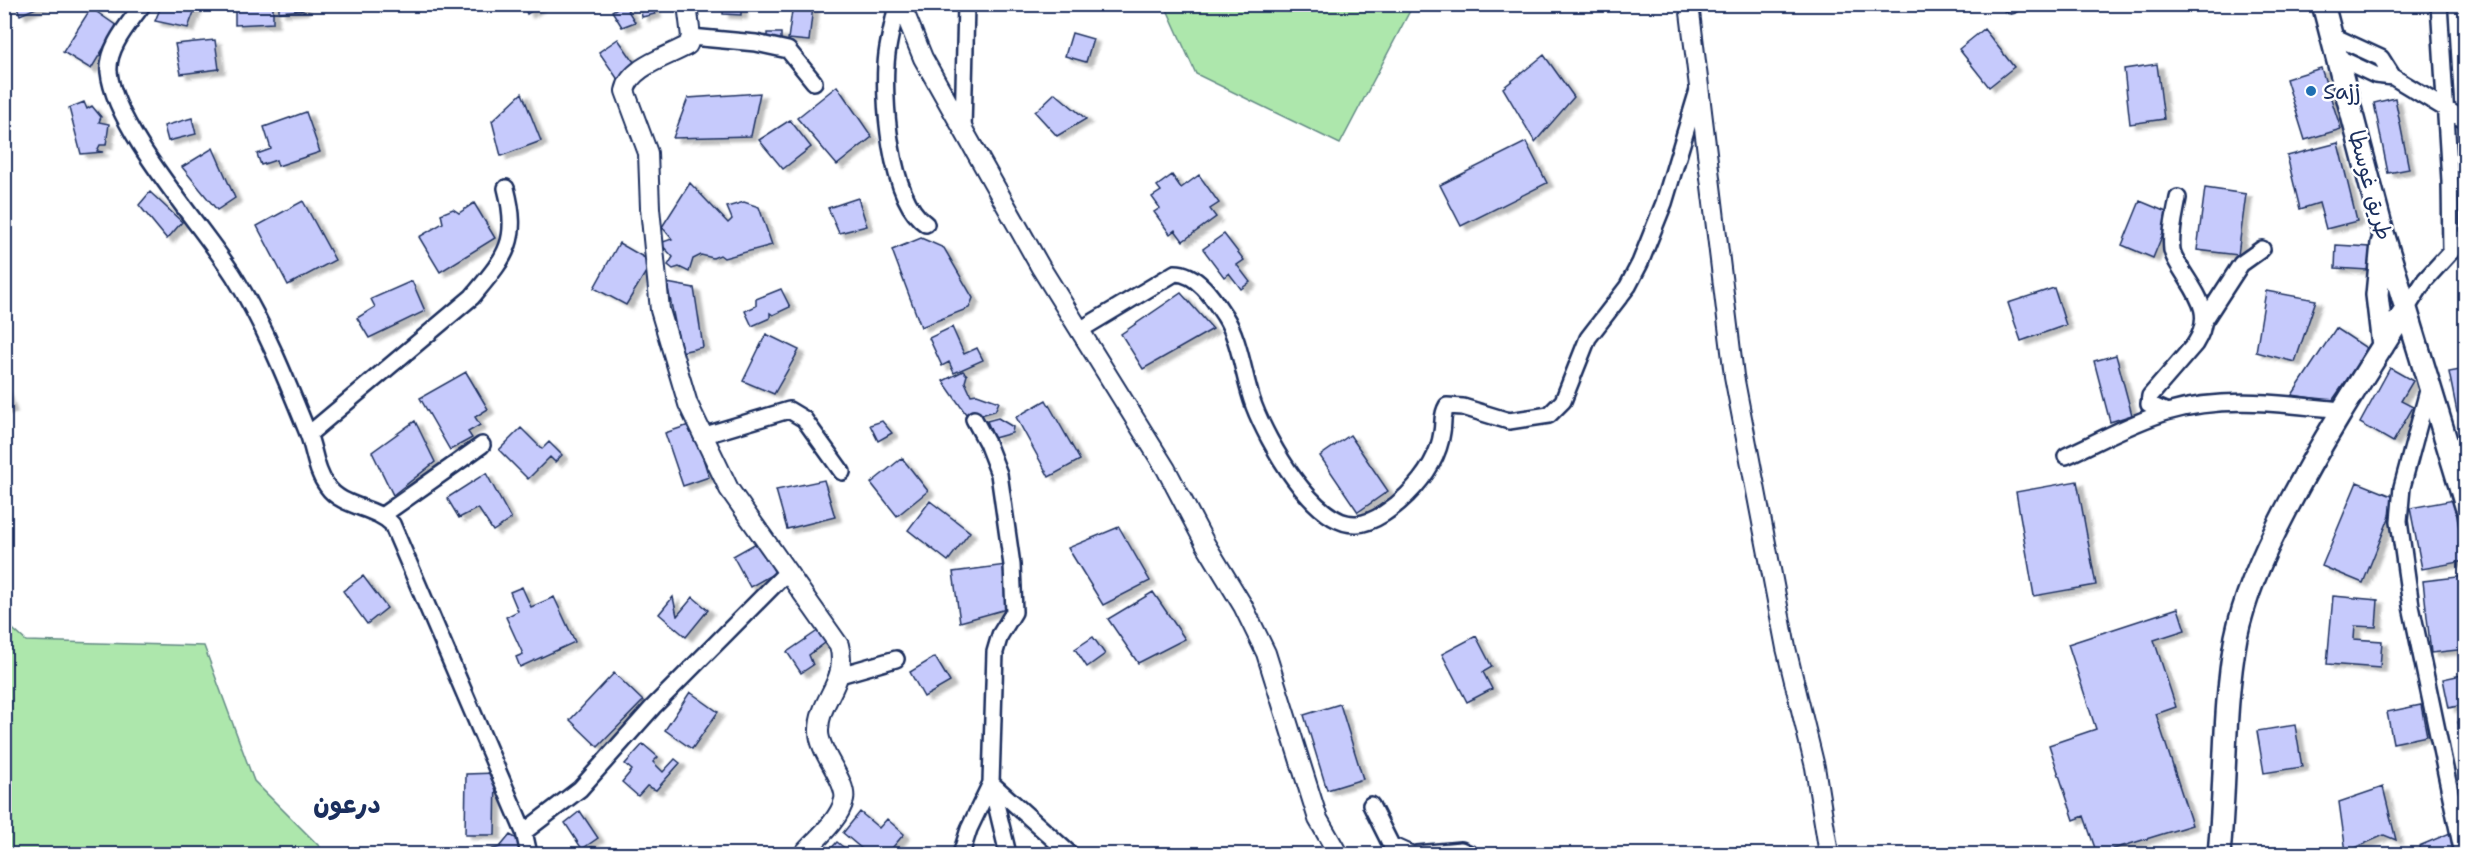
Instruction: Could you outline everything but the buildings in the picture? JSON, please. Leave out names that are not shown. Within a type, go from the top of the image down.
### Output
[{"type":"main road","name":"طريق غوسطا","points":[[2323,4],[2405,311],[2466,506]]},
{"type":"main road","points":[[2383,233],[2377,295],[2383,346]]},
{"type":"main road","points":[[2219,855],[2229,694],[2236,636],[2242,616],[2271,538],[2319,445],[2405,311]]},
{"type":"street","points":[[143,4],[110,56],[109,73],[130,126],[234,276],[268,341],[309,434],[319,473],[328,488],[340,498],[383,515],[392,524],[524,832],[529,855]]},
{"type":"street","points":[[687,4],[691,37],[688,45],[635,72],[627,80],[625,90],[648,153],[650,208],[660,310],[688,404],[729,489],[786,573],[839,645],[843,660],[840,675],[828,699],[819,730],[821,743],[844,791],[844,801],[836,816],[803,855]]},
{"type":"street","points":[[899,4],[923,58],[1041,268],[1167,469],[1266,653],[1318,819],[1338,855]]},
{"type":"street","points":[[899,4],[887,56],[891,151],[903,194],[920,220],[926,224]]},
{"type":"street","points":[[963,129],[966,4]]},
{"type":"street","points":[[1689,4],[1734,376],[1786,648],[1815,767],[1829,855]]},
{"type":"street","points":[[2439,4],[2450,181],[2451,252]]},
{"type":"street","points":[[2331,35],[2381,58],[2392,77]]},
{"type":"street","points":[[691,37],[756,43],[788,50],[814,82]]},
{"type":"street","points":[[2337,57],[2375,75],[2392,77],[2445,107],[2466,122]]},
{"type":"street","points":[[1080,330],[1175,273],[1184,273],[1194,278],[1225,317],[1253,404],[1282,465],[1324,512],[1340,521],[1356,524],[1374,519],[1407,496],[1427,471],[1435,458],[1442,433],[1443,414],[1448,406],[1454,405],[1509,422],[1549,415],[1563,401],[1588,338],[1628,286],[1640,264],[1664,203],[1700,83]]},
{"type":"street","points":[[309,434],[472,297],[494,271],[512,236],[514,217],[506,188]]},
{"type":"street","points":[[2178,198],[2172,230],[2172,252],[2204,308],[2204,321]]},
{"type":"street","points":[[2405,311],[2426,280],[2466,235]]},
{"type":"street","points":[[2167,412],[2149,404],[2150,396],[2195,344],[2204,321],[2241,264],[2262,249]]},
{"type":"street","points":[[2429,387],[2402,487],[2399,521],[2411,606],[2463,855]]},
{"type":"street","points":[[2066,456],[2167,412],[2210,404],[2244,402],[2341,410]]},
{"type":"street","points":[[702,436],[789,410],[804,419],[842,472]]},
{"type":"street","points":[[974,419],[987,443],[999,474],[1012,566],[1014,612],[1000,635],[995,652],[992,783],[1008,855]]},
{"type":"street","points":[[383,515],[482,445]]},
{"type":"street","points":[[524,832],[580,789],[653,707],[786,573]]},
{"type":"street","points":[[840,675],[896,659]]},
{"type":"street","points":[[961,855],[969,829],[992,783]]},
{"type":"street","points":[[992,783],[1070,855]]},
{"type":"street","points":[[1371,805],[1391,844],[1411,855]]},
{"type":"street","points":[[1417,855],[1461,850],[1470,855]]},
{"type":"green space","points":[[1165,5],[1413,5],[1340,144],[1196,74]]},
{"type":"green space","points":[[5,622],[26,641],[204,646],[254,781],[327,854],[5,854]]},
{"type":"place","name":"Sajj","points":[[2311,91]]},
{"type":"district","name":"درعون","points":[[347,804]]}]
